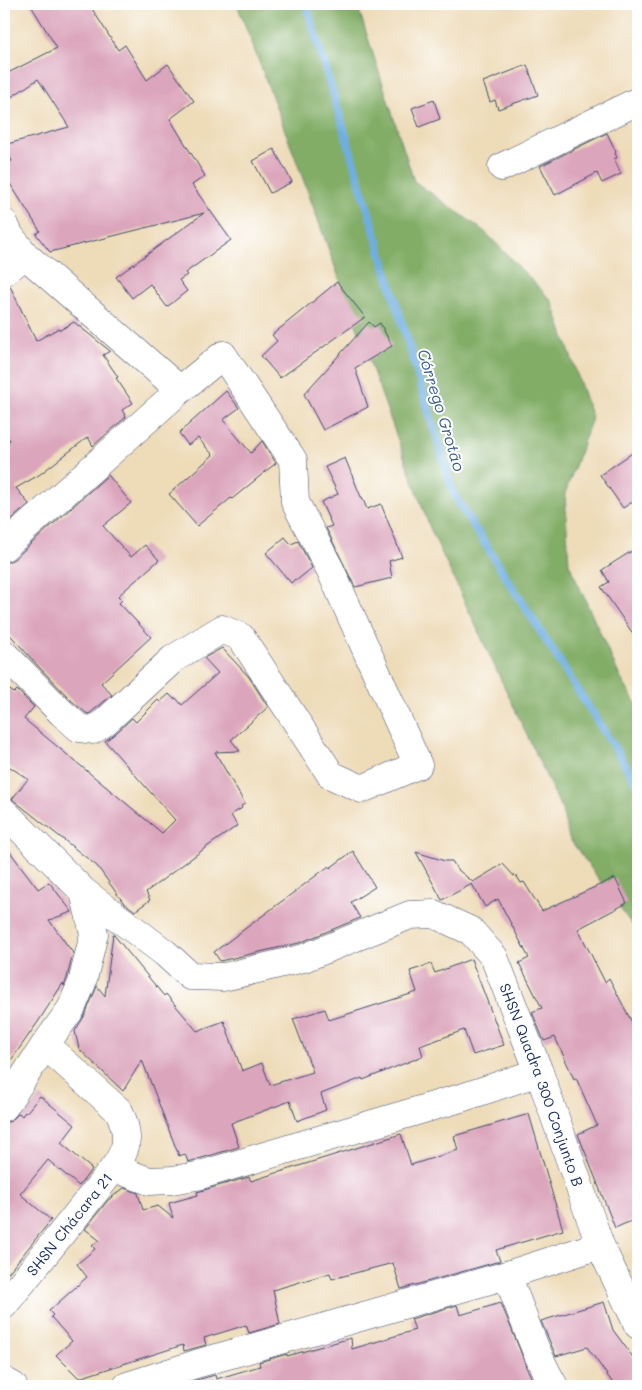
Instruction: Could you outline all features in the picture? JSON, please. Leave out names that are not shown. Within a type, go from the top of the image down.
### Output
[{"type":"street","points":[[502,167],[638,101]]},
{"type":"street","points":[[4,223],[10,236],[25,255],[180,390]]},
{"type":"street","points":[[4,272],[25,255]]},
{"type":"street","points":[[4,548],[180,390],[222,355],[293,460],[295,502],[330,569],[418,765],[362,788],[331,775],[241,637],[222,629],[173,659],[105,722],[93,730],[79,728],[4,654]]},
{"type":"street","points":[[4,812],[84,892],[94,934],[82,983],[71,1009],[4,1107]]},
{"type":"street","name":"SHSN Quadra 300 Conjunto B","points":[[84,892],[165,953],[190,976],[224,977],[304,958],[410,915],[434,914],[471,931],[494,957],[539,1072],[600,1245],[637,1321]]},
{"type":"street","name":"SHSN Chácara 21","points":[[4,1305],[114,1168],[125,1149],[124,1121],[119,1111],[45,1045]]},
{"type":"street","points":[[114,1168],[149,1181],[197,1176],[464,1097],[539,1072]]},
{"type":"street","points":[[127,1386],[196,1364],[507,1275],[600,1245]]},
{"type":"street","points":[[507,1275],[538,1354],[554,1386]]},
{"type":"street","points":[[4,1381],[13,1386]]},
{"type":"green space","points":[[237,4],[357,4],[414,181],[484,231],[552,301],[592,418],[565,494],[569,564],[620,677],[638,707],[638,933],[569,838],[562,810],[430,528],[298,165]]},
{"type":"building","points":[[30,4],[89,4],[118,50],[125,45],[147,80],[168,64],[194,101],[170,119],[205,176],[192,185],[231,240],[185,273],[187,275],[179,280],[187,291],[167,307],[150,284],[132,298],[116,277],[204,213],[50,252],[36,234],[40,231],[4,174],[4,166],[12,161],[4,145],[69,127],[38,79],[4,102],[4,75],[57,48]]},
{"type":"building","points":[[527,65],[538,95],[498,109],[495,100],[490,102],[483,82]]},
{"type":"building","points":[[434,100],[440,119],[419,127],[412,108]]},
{"type":"building","points":[[607,133],[616,152],[617,158],[614,159],[621,174],[602,183],[597,173],[555,195],[540,166]]},
{"type":"building","points":[[274,149],[292,182],[270,193],[253,161]]},
{"type":"building","points":[[337,282],[365,317],[280,378],[261,356],[277,341],[272,335]]},
{"type":"building","points":[[10,286],[36,341],[74,322],[110,351],[103,355],[133,403],[122,410],[126,417],[93,446],[88,437],[39,475],[16,488],[29,504],[4,526],[4,445],[10,440],[4,433],[4,287]]},
{"type":"building","points":[[369,322],[374,327],[380,323],[392,346],[355,368],[368,407],[323,430],[304,394]]},
{"type":"building","points":[[226,391],[239,408],[223,420],[251,453],[262,441],[276,463],[197,526],[169,494],[213,455],[198,438],[188,445],[179,433]]},
{"type":"building","points":[[638,449],[638,498],[623,508],[600,475]]},
{"type":"building","points":[[345,458],[367,509],[381,504],[402,557],[389,561],[392,578],[355,587],[326,528],[332,526],[321,502],[338,494],[325,467]]},
{"type":"building","points":[[108,475],[131,503],[103,526],[131,557],[145,545],[159,560],[118,596],[122,600],[119,603],[151,637],[101,683],[112,695],[89,714],[73,702],[4,628],[4,562],[14,559]]},
{"type":"building","points":[[285,537],[291,544],[298,541],[312,568],[291,583],[266,553]]},
{"type":"building","points":[[638,547],[638,641],[601,587],[609,582],[602,570]]},
{"type":"building","points":[[222,648],[249,677],[268,707],[231,740],[240,751],[215,752],[245,804],[231,815],[237,826],[146,892],[150,900],[135,911],[123,902],[97,866],[12,799],[28,779],[4,763],[4,686],[14,693],[17,690],[34,707],[24,719],[162,833],[175,820],[105,741],[132,718],[136,722],[158,700],[160,702],[169,694],[182,705],[218,673],[204,658]]},
{"type":"building","points":[[4,844],[38,889],[49,882],[72,912],[49,920],[73,953],[64,986],[63,983],[4,1070]]},
{"type":"building","points":[[353,851],[375,887],[351,902],[360,918],[299,943],[220,961],[214,952],[329,866],[330,868]]},
{"type":"building","points":[[416,852],[445,861],[452,861],[457,869],[473,882],[503,864],[514,876],[516,875],[521,883],[524,882],[542,911],[615,878],[627,903],[578,929],[605,982],[609,978],[638,1034],[638,1218],[615,1228],[578,1134],[597,1125],[555,1037],[544,1041],[532,1012],[542,1008],[519,963],[529,958],[498,899],[485,907],[472,884],[442,900]]},
{"type":"building","points":[[113,934],[164,996],[166,994],[197,1031],[224,1021],[242,1071],[262,1063],[270,1085],[313,1072],[293,1019],[325,1009],[329,1020],[417,992],[410,971],[431,964],[435,973],[471,959],[504,1045],[473,1055],[464,1030],[420,1046],[423,1056],[363,1080],[362,1078],[321,1094],[326,1110],[297,1121],[290,1101],[231,1123],[239,1147],[188,1162],[185,1154],[179,1156],[142,1060],[123,1091],[79,1049],[75,1031],[85,1015],[97,986],[105,996]]},
{"type":"building","points":[[40,1096],[75,1125],[61,1143],[92,1169],[79,1186],[48,1160],[20,1194],[51,1220],[4,1278],[4,1123],[11,1121],[19,1113],[22,1116],[26,1113]]},
{"type":"building","points":[[529,1114],[563,1230],[496,1250],[500,1261],[401,1289],[393,1263],[332,1279],[330,1273],[273,1290],[280,1324],[249,1333],[246,1325],[204,1338],[206,1345],[184,1351],[183,1345],[79,1378],[56,1355],[72,1341],[51,1317],[53,1315],[49,1311],[87,1277],[77,1264],[95,1249],[92,1246],[99,1240],[85,1229],[108,1200],[124,1188],[138,1193],[143,1210],[158,1206],[173,1218],[169,1203],[198,1195],[197,1192],[249,1177],[251,1181],[401,1134],[411,1165],[458,1150],[454,1136]]},
{"type":"building","points":[[604,1302],[613,1330],[638,1364],[638,1386],[615,1386],[587,1347],[556,1356],[541,1321]]},
{"type":"building","points":[[501,1303],[525,1365],[536,1386],[194,1386],[193,1381],[215,1375],[216,1379],[260,1366],[259,1362],[287,1354],[287,1356],[351,1338],[352,1349],[415,1330],[411,1319],[457,1305],[460,1315]]},
{"type":"waterway","name":"Córrego Grotão","points":[[306,4],[454,495],[638,785]]}]
